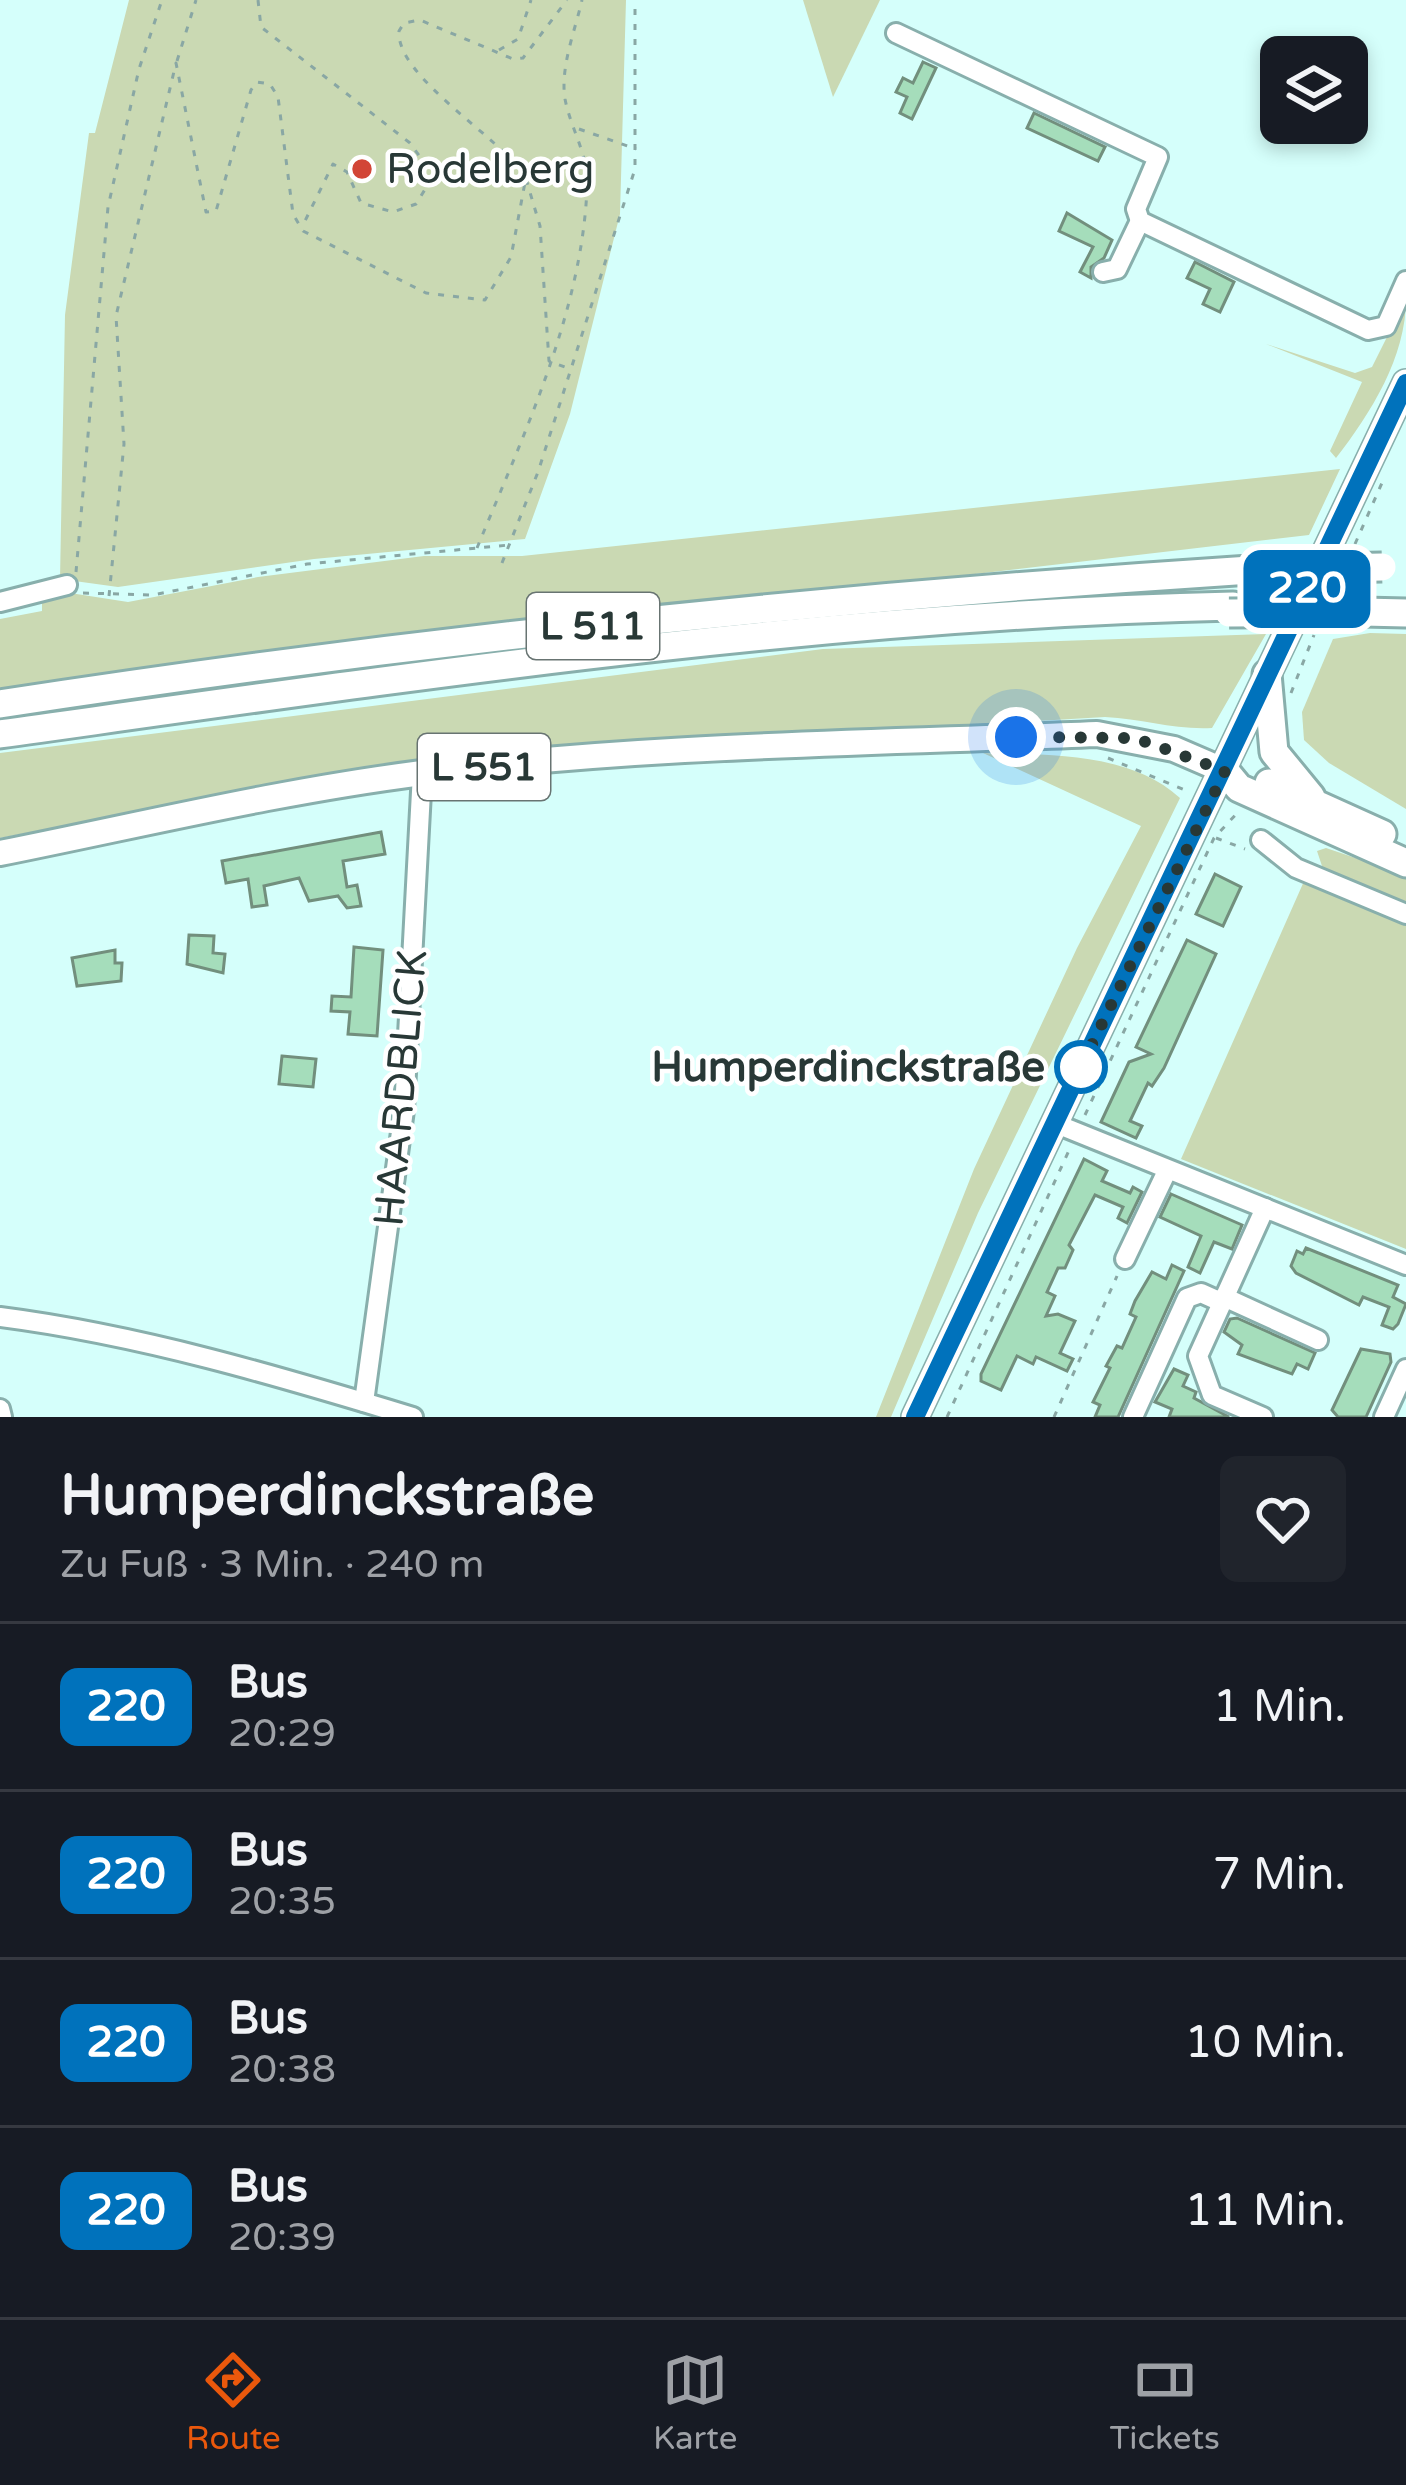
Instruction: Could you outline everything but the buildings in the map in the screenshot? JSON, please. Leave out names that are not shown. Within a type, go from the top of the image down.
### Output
[{"type":"highway","name":"L 511","points":[[0,704],[262,664],[788,603],[1250,570],[1394,567]]},
{"type":"highway","name":"L 511","points":[[0,734],[594,655],[894,627],[1227,608],[1364,606],[1406,598]]},
{"type":"highway","points":[[1227,608],[1296,613],[1364,606]]},
{"type":"highway","name":"L 511","points":[[1364,606],[1406,614]]},
{"type":"highway","points":[[1267,674],[1274,752],[1323,808]]},
{"type":"highway","points":[[1225,771],[1248,773],[1406,845]]},
{"type":"highway","points":[[1225,771],[1239,788],[1406,863]]},
{"type":"main road","points":[[915,1417],[1406,383]]},
{"type":"main road","name":"L 551","points":[[0,853],[422,772],[1097,734],[1174,749],[1225,771]]},
{"type":"street","points":[[896,33],[1158,157],[1136,209],[1140,221],[1118,269],[1103,272]]},
{"type":"street","points":[[1140,221],[1368,330],[1386,326],[1406,281]]},
{"type":"street","points":[[0,602],[67,586]]},
{"type":"street","name":"HAARDBLICK","points":[[368,1408],[404,1110],[422,772]]},
{"type":"street","points":[[1261,840],[1296,868],[1406,914]]},
{"type":"street","points":[[1054,1123],[1406,1265]]},
{"type":"street","points":[[1125,1259],[1167,1171]]},
{"type":"street","points":[[1263,1417],[1212,1395],[1198,1356],[1265,1208]]},
{"type":"street","points":[[1133,1417],[1192,1294],[1222,1300],[1318,1340]]},
{"type":"street","points":[[0,1317],[71,1326],[413,1417]]},
{"type":"street","points":[[1167,1343],[1198,1356]]},
{"type":"street","points":[[1384,1417],[1406,1369]]},
{"type":"path","points":[[163,0],[139,69],[108,207],[78,568],[67,586],[109,596],[153,595],[307,564],[508,545]]},
{"type":"path","points":[[109,596],[124,444],[116,316],[176,63],[196,0]]},
{"type":"path","points":[[258,0],[260,27],[410,143],[423,160],[428,182],[416,204],[403,212],[370,207],[361,203],[341,165],[333,164],[302,228]]},
{"type":"path","points":[[497,50],[518,39],[531,0]]},
{"type":"path","points":[[552,364],[540,226],[526,177],[509,152],[405,57],[399,31],[420,20],[523,58],[567,0]]},
{"type":"path","points":[[477,548],[552,364],[588,190],[577,128],[564,95],[564,74],[582,0]]},
{"type":"path","points":[[502,563],[571,370],[635,169],[635,0]]},
{"type":"path","points":[[176,63],[206,212],[215,212],[250,90],[263,82],[277,90],[293,214],[302,228],[369,269],[426,293],[485,300],[511,257],[526,177]]},
{"type":"path","points":[[577,128],[636,149]]},
{"type":"path","points":[[552,364],[571,370]]},
{"type":"path","points":[[1092,752],[1234,814],[1214,838],[1242,851],[1261,840]]},
{"type":"path","points":[[1054,1417],[1125,1259]]},
{"type":"green space","points":[[129,0],[626,0],[620,214],[570,414],[525,539],[314,559],[118,587],[60,579],[65,315],[89,133],[95,133]]},
{"type":"green space","points":[[803,0],[880,0],[833,97]]},
{"type":"green space","points":[[1406,299],[1393,363],[1362,422],[1336,458],[1330,451],[1362,382],[1266,344],[1355,373],[1372,367]]},
{"type":"green space","points":[[1340,469],[1309,535],[0,688],[0,619],[42,611],[42,600],[70,593],[128,602],[258,577],[424,556],[522,556]]},
{"type":"green space","points":[[1266,634],[1212,728],[1105,717],[561,749],[216,797],[0,838],[0,753],[823,649]]},
{"type":"green space","points":[[1406,634],[1406,809],[1329,763],[1304,740],[1302,712],[1333,639]]},
{"type":"green space","points":[[983,753],[1113,764],[1160,783],[1180,798],[978,1213],[891,1417],[876,1417],[974,1169],[1077,948],[1141,826]]},
{"type":"green space","points":[[1326,848],[1406,875],[1406,1249],[1181,1159],[1305,879],[1324,872],[1317,851]]},
{"type":"bus line","name":"220","points":[[915,1417],[1159,912],[1406,383]]},
{"type":"place","name":"Rodelberg","points":[[362,169]]},
{"type":"place","name":"Humperdinckstraße","points":[[1081,1067]]},
{"type":"route","points":[[1016,737],[1097,734],[1135,738],[1225,771],[1081,1067]]}]
